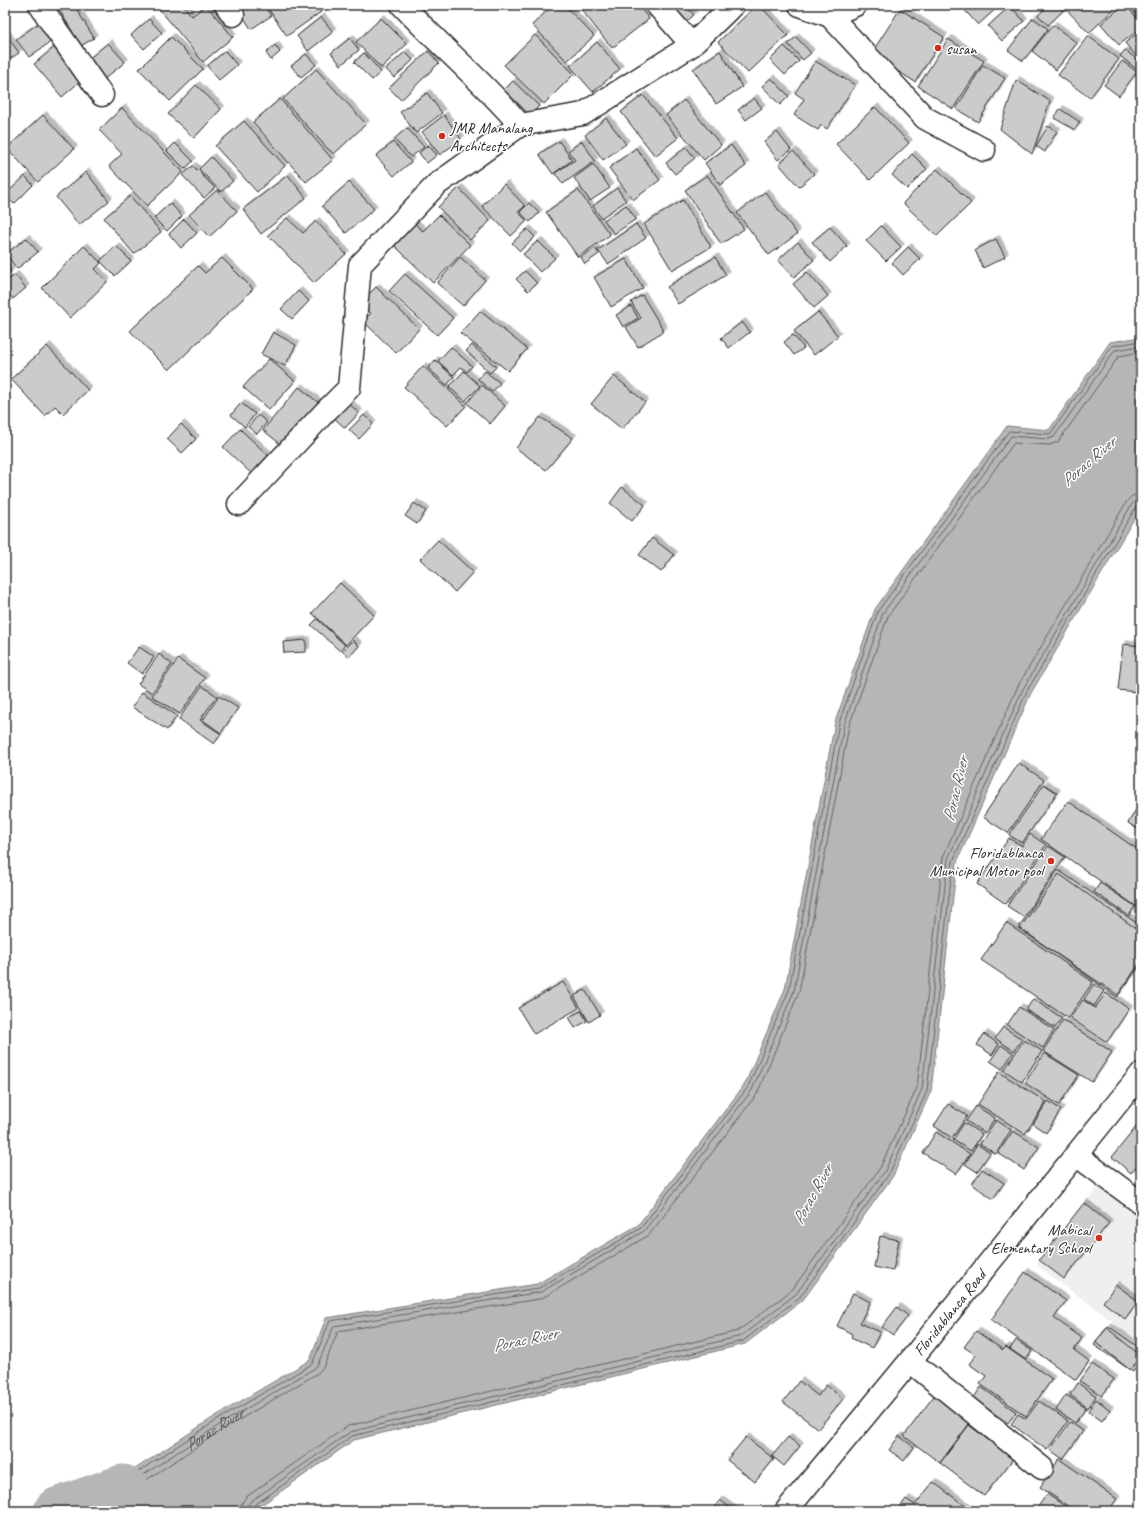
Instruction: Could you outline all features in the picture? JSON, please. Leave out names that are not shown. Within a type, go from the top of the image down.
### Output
[{"type":"street","points":[[40,5],[102,95]]},
{"type":"street","points":[[402,5],[419,24],[497,98],[520,125]]},
{"type":"street","points":[[657,5],[692,45]]},
{"type":"street","points":[[239,504],[349,388],[360,265],[436,184],[520,125],[583,114],[692,45],[732,5]]},
{"type":"street","points":[[800,5],[830,16],[925,118],[984,150]]},
{"type":"street","points":[[830,16],[855,5]]},
{"type":"street","name":"Floridablanca Road","points":[[786,1511],[910,1361],[1141,1074]]},
{"type":"street","points":[[1076,1155],[1141,1203]]},
{"type":"street","points":[[910,1361],[1042,1468]]},
{"type":"shaded area","name":"Mabical Elementary School","points":[[1100,1184],[1141,1212],[1141,1342],[1036,1265]]},
{"type":"water","points":[[1141,337],[1141,507],[1031,693],[957,862],[931,1091],[893,1176],[803,1300],[745,1344],[354,1440],[253,1511],[58,1511],[120,1479],[214,1417],[310,1360],[326,1318],[537,1284],[638,1225],[745,1084],[785,989],[835,722],[875,609],[1007,426],[1049,430],[1110,342]]},
{"type":"building","points":[[74,5],[94,38],[81,46],[57,6]]},
{"type":"building","points":[[156,5],[183,5],[192,16],[206,5],[233,37],[203,62]]},
{"type":"building","points":[[236,5],[264,5],[271,16],[251,29]]},
{"type":"building","points":[[270,5],[315,5],[321,12],[287,36],[267,7]]},
{"type":"building","points":[[553,5],[564,5],[594,36],[567,61],[532,25]]},
{"type":"building","points":[[583,5],[638,5],[649,19],[612,48],[580,8]]},
{"type":"building","points":[[675,5],[685,5],[694,15],[681,26],[668,10]]},
{"type":"building","points":[[757,5],[759,5],[788,35],[748,73],[718,42]]},
{"type":"building","points":[[1000,5],[978,25],[961,6]]},
{"type":"building","points":[[1049,5],[1058,5],[1063,11],[1048,25],[1038,15]]},
{"type":"building","points":[[1062,5],[1116,5],[1117,6],[1089,33]]},
{"type":"building","points":[[1123,5],[1126,5],[1141,23],[1141,28],[1119,45],[1101,24]]},
{"type":"building","points":[[1129,5],[1141,5],[1141,12],[1137,15]]},
{"type":"building","points":[[1010,6],[1024,21],[1002,41],[988,26]]},
{"type":"building","points":[[900,9],[944,37],[915,82],[871,54]]},
{"type":"building","points":[[321,17],[333,32],[308,51],[297,36]]},
{"type":"building","points":[[381,18],[407,44],[381,68],[356,42]]},
{"type":"building","points":[[1033,18],[1048,29],[1023,61],[1008,50]]},
{"type":"building","points":[[149,19],[162,33],[144,49],[131,35]]},
{"type":"building","points":[[39,23],[52,41],[29,57],[16,39]]},
{"type":"building","points":[[1053,25],[1077,43],[1056,70],[1032,51]]},
{"type":"building","points":[[1139,32],[1141,35],[1141,54],[1137,57],[1125,43]]},
{"type":"building","points":[[5,33],[19,53],[5,62]]},
{"type":"building","points":[[535,35],[574,74],[544,104],[504,65]]},
{"type":"building","points":[[1088,36],[1119,59],[1090,98],[1058,75]]},
{"type":"building","points":[[171,37],[203,69],[170,101],[139,69]]},
{"type":"building","points":[[796,37],[811,53],[803,60],[788,44]]},
{"type":"building","points":[[350,38],[359,50],[341,65],[331,53]]},
{"type":"building","points":[[948,39],[984,61],[953,109],[918,86]]},
{"type":"building","points":[[597,42],[620,69],[593,92],[570,66]]},
{"type":"building","points":[[108,43],[125,62],[102,81],[86,61]]},
{"type":"building","points":[[58,44],[85,77],[62,97],[34,64]]},
{"type":"building","points":[[275,45],[280,52],[271,60],[266,53]]},
{"type":"building","points":[[784,46],[799,61],[785,75],[770,60]]},
{"type":"building","points":[[1125,50],[1141,63],[1141,68],[1139,71],[1120,56]]},
{"type":"building","points":[[225,51],[237,65],[219,80],[207,66]]},
{"type":"building","points":[[428,51],[439,63],[401,100],[389,88]]},
{"type":"building","points":[[720,51],[742,87],[716,104],[693,69]]},
{"type":"building","points":[[405,52],[413,60],[394,78],[386,69]]},
{"type":"building","points":[[364,53],[381,72],[372,80],[354,62]]},
{"type":"building","points":[[306,54],[316,65],[301,77],[291,66]]},
{"type":"building","points":[[815,61],[855,85],[827,129],[821,125],[818,130],[794,115],[804,99],[795,93]]},
{"type":"building","points":[[1122,61],[1137,72],[1119,96],[1104,85]]},
{"type":"building","points":[[983,65],[1005,78],[978,122],[956,109]]},
{"type":"building","points":[[316,69],[366,124],[334,154],[283,99]]},
{"type":"building","points":[[771,78],[789,96],[780,105],[762,86]]},
{"type":"building","points":[[1016,80],[1050,101],[1032,154],[1000,129]]},
{"type":"building","points":[[513,81],[539,106],[530,115],[504,90]]},
{"type":"building","points":[[196,85],[221,109],[194,138],[168,114]]},
{"type":"building","points":[[427,93],[442,113],[416,133],[400,112]]},
{"type":"building","points":[[643,95],[678,138],[655,156],[621,112]]},
{"type":"building","points":[[754,98],[762,108],[746,120],[738,110]]},
{"type":"building","points":[[280,99],[333,160],[306,182],[253,122]]},
{"type":"building","points":[[684,100],[721,145],[704,160],[666,115]]},
{"type":"building","points":[[875,107],[909,143],[870,180],[836,144]]},
{"type":"building","points":[[122,108],[183,172],[147,206],[109,166],[122,154],[99,130]]},
{"type":"building","points":[[1060,109],[1080,122],[1075,130],[1054,118]]},
{"type":"building","points":[[43,115],[74,149],[38,182],[7,148]]},
{"type":"building","points":[[444,115],[461,139],[440,155],[422,132]]},
{"type":"building","points":[[606,118],[626,144],[603,160],[585,135]]},
{"type":"building","points":[[244,121],[285,166],[257,192],[215,146]]},
{"type":"building","points":[[1048,126],[1057,131],[1045,152],[1036,146]]},
{"type":"building","points":[[407,128],[424,147],[411,157],[394,139]]},
{"type":"building","points":[[777,132],[791,150],[778,160],[764,142]]},
{"type":"building","points":[[559,141],[572,160],[553,174],[539,154]]},
{"type":"building","points":[[582,141],[595,161],[563,184],[555,173],[575,160],[568,151]]},
{"type":"building","points":[[393,142],[411,162],[394,176],[376,156]]},
{"type":"building","points":[[175,143],[193,161],[185,169],[167,151]]},
{"type":"building","points":[[428,145],[437,155],[427,163],[419,153]]},
{"type":"building","points":[[731,145],[746,166],[720,185],[705,163]]},
{"type":"building","points":[[686,147],[695,158],[675,174],[666,163]]},
{"type":"building","points":[[636,148],[660,180],[633,200],[609,168]]},
{"type":"building","points":[[793,151],[814,174],[799,187],[779,164]]},
{"type":"building","points":[[912,154],[927,169],[907,189],[892,175]]},
{"type":"building","points":[[211,157],[233,181],[221,192],[199,169]]},
{"type":"building","points":[[593,164],[610,188],[590,201],[574,178]]},
{"type":"building","points":[[193,166],[215,188],[204,198],[182,175]]},
{"type":"building","points":[[937,169],[971,203],[937,236],[903,203]]},
{"type":"building","points":[[86,172],[109,201],[79,225],[56,197]]},
{"type":"building","points":[[288,175],[306,198],[261,234],[243,209]]},
{"type":"building","points":[[707,175],[744,229],[721,244],[685,190]]},
{"type":"building","points":[[25,176],[33,185],[14,204],[5,195]]},
{"type":"building","points":[[349,182],[374,209],[346,233],[322,206]]},
{"type":"building","points":[[504,184],[525,206],[518,212],[527,221],[511,236],[482,206]]},
{"type":"building","points":[[459,188],[490,221],[470,240],[438,207]]},
{"type":"building","points":[[617,188],[626,201],[601,218],[593,206]]},
{"type":"building","points":[[217,190],[237,211],[209,237],[189,215]]},
{"type":"building","points":[[578,190],[610,235],[578,257],[546,212]]},
{"type":"building","points":[[765,192],[797,234],[769,255],[737,213]]},
{"type":"building","points":[[130,196],[161,232],[134,254],[104,218]]},
{"type":"building","points":[[683,200],[711,247],[672,270],[644,224]]},
{"type":"building","points":[[170,203],[182,216],[167,231],[154,218]]},
{"type":"building","points":[[529,203],[539,213],[530,222],[520,212]]},
{"type":"building","points":[[626,205],[636,219],[614,234],[604,220]]},
{"type":"building","points":[[439,215],[470,245],[433,283],[394,245],[415,224],[423,231]]},
{"type":"building","points":[[287,218],[303,233],[316,221],[346,254],[314,283],[268,235]]},
{"type":"building","points":[[184,219],[197,233],[181,248],[169,234]]},
{"type":"building","points":[[636,224],[646,238],[608,264],[598,250]]},
{"type":"building","points":[[881,226],[901,247],[886,261],[866,241]]},
{"type":"building","points":[[830,227],[847,246],[830,262],[812,242]]},
{"type":"building","points":[[527,229],[535,237],[520,251],[512,243]]},
{"type":"building","points":[[26,238],[38,252],[17,269],[6,254]]},
{"type":"building","points":[[996,239],[1005,257],[983,268],[975,250]]},
{"type":"building","points":[[538,241],[555,258],[540,272],[523,254]]},
{"type":"building","points":[[798,242],[814,260],[794,277],[778,260]]},
{"type":"building","points":[[84,246],[101,263],[95,269],[107,282],[70,318],[42,288]]},
{"type":"building","points":[[116,246],[131,261],[115,276],[100,261]]},
{"type":"building","points":[[908,247],[920,259],[903,275],[892,263]]},
{"type":"building","points":[[595,248],[599,254],[585,264],[581,257]]},
{"type":"building","points":[[460,257],[485,280],[463,306],[437,283]]},
{"type":"building","points":[[715,257],[726,275],[678,304],[667,287]]},
{"type":"building","points":[[222,258],[253,289],[169,370],[130,331],[198,266],[205,273]]},
{"type":"building","points":[[626,259],[643,288],[611,307],[594,277]]},
{"type":"building","points":[[5,263],[11,272],[5,277]]},
{"type":"building","points":[[525,271],[537,283],[528,291],[516,279]]},
{"type":"building","points":[[807,272],[828,296],[814,308],[793,284]]},
{"type":"building","points":[[405,274],[453,318],[437,335],[389,291]]},
{"type":"building","points":[[15,275],[26,288],[13,299],[5,289],[5,282]]},
{"type":"building","points":[[376,287],[419,329],[396,353],[363,321],[371,313],[360,303]]},
{"type":"building","points":[[298,291],[309,301],[292,319],[281,309]]},
{"type":"building","points":[[642,295],[664,331],[638,347],[626,327],[641,318],[631,302]]},
{"type":"building","points":[[631,306],[638,318],[623,327],[616,315]]},
{"type":"building","points":[[480,311],[527,349],[508,371],[460,333]]},
{"type":"building","points":[[818,312],[838,336],[814,355],[794,331]]},
{"type":"building","points":[[742,322],[750,332],[729,348],[721,338]]},
{"type":"building","points":[[273,332],[296,345],[285,366],[261,354]]},
{"type":"building","points":[[793,335],[804,348],[794,355],[784,342]]},
{"type":"building","points":[[472,345],[496,367],[490,373],[466,351]]},
{"type":"building","points":[[47,346],[88,390],[63,414],[55,406],[45,416],[11,379]]},
{"type":"building","points":[[451,347],[472,366],[467,372],[461,367],[453,375],[438,361]]},
{"type":"building","points":[[269,359],[295,381],[269,410],[243,387]]},
{"type":"building","points":[[435,360],[454,377],[447,385],[428,368]]},
{"type":"building","points":[[423,366],[466,406],[447,426],[404,387]]},
{"type":"building","points":[[464,371],[480,386],[465,401],[449,387]]},
{"type":"building","points":[[485,371],[500,383],[492,392],[478,379]]},
{"type":"building","points":[[614,376],[645,402],[622,429],[591,404]]},
{"type":"building","points":[[482,385],[505,406],[490,424],[467,403]]},
{"type":"building","points":[[299,387],[320,404],[284,447],[263,430]]},
{"type":"building","points":[[346,401],[359,413],[345,428],[332,416]]},
{"type":"building","points":[[241,403],[255,414],[245,427],[231,415]]},
{"type":"building","points":[[258,415],[267,422],[257,434],[248,427]]},
{"type":"building","points":[[364,415],[373,424],[359,439],[349,430]]},
{"type":"building","points":[[540,417],[573,438],[546,470],[516,448]]},
{"type":"building","points":[[181,424],[196,439],[182,453],[167,439]]},
{"type":"building","points":[[240,429],[272,459],[255,477],[223,447]]},
{"type":"building","points":[[622,487],[645,505],[632,521],[610,503]]},
{"type":"building","points":[[414,503],[426,511],[417,524],[405,516]]},
{"type":"building","points":[[652,538],[674,555],[661,572],[639,555]]},
{"type":"building","points":[[438,540],[473,572],[455,592],[420,559]]},
{"type":"building","points":[[340,583],[374,615],[346,645],[312,613]]},
{"type":"building","points":[[317,619],[345,645],[340,651],[311,625]]},
{"type":"building","points":[[306,640],[306,652],[284,653],[283,642]]},
{"type":"building","points":[[353,640],[359,646],[349,657],[342,651]]},
{"type":"building","points":[[1123,644],[1141,646],[1137,692],[1118,690]]},
{"type":"building","points":[[139,647],[154,657],[142,674],[127,663]]},
{"type":"building","points":[[159,654],[172,664],[152,693],[138,684]]},
{"type":"building","points":[[1141,655],[1141,691],[1137,690]]},
{"type":"building","points":[[178,659],[205,678],[180,714],[152,696]]},
{"type":"building","points":[[202,686],[217,696],[200,720],[221,734],[214,744],[179,719]]},
{"type":"building","points":[[142,692],[177,716],[167,730],[132,707]]},
{"type":"building","points":[[219,696],[238,708],[221,733],[203,720]]},
{"type":"building","points":[[1019,763],[1044,780],[1008,833],[983,817]]},
{"type":"building","points":[[1044,784],[1057,793],[1022,843],[1009,835]]},
{"type":"building","points":[[1068,801],[1141,852],[1141,910],[1041,839]]},
{"type":"building","points":[[1141,801],[1141,831],[1128,823]]},
{"type":"building","points":[[1030,834],[1046,845],[1006,904],[977,884],[1009,838],[1022,846]]},
{"type":"building","points":[[1048,846],[1065,857],[1024,917],[1007,906]]},
{"type":"building","points":[[1058,870],[1141,926],[1141,961],[1118,995],[1018,928]]},
{"type":"building","points":[[1059,874],[1141,932],[1141,964],[1117,997],[1020,928]]},
{"type":"building","points":[[1100,883],[1135,906],[1129,916],[1094,892]]},
{"type":"building","points":[[1006,923],[1093,982],[1068,1018],[981,960]]},
{"type":"building","points":[[563,982],[579,1008],[534,1034],[518,1008]]},
{"type":"building","points":[[1094,984],[1104,991],[1094,1006],[1084,999]]},
{"type":"building","points":[[585,990],[600,1015],[589,1022],[574,996]]},
{"type":"building","points":[[1106,993],[1129,1009],[1107,1042],[1070,1018],[1083,1000],[1095,1008]]},
{"type":"building","points":[[1033,999],[1062,1018],[1055,1028],[1026,1010]]},
{"type":"building","points":[[1019,1007],[1054,1030],[1043,1048],[1007,1025]]},
{"type":"building","points":[[581,1011],[587,1021],[575,1028],[569,1017]]},
{"type":"building","points":[[1063,1020],[1112,1052],[1092,1082],[1043,1051]]},
{"type":"building","points":[[1003,1027],[1022,1039],[1014,1051],[995,1038]]},
{"type":"building","points":[[984,1034],[999,1044],[992,1055],[977,1045]]},
{"type":"building","points":[[1024,1040],[1042,1051],[1022,1082],[1004,1070]]},
{"type":"building","points":[[1001,1045],[1013,1053],[1002,1069],[990,1061]]},
{"type":"building","points":[[1044,1053],[1079,1075],[1059,1105],[1025,1083]]},
{"type":"building","points":[[999,1072],[1046,1102],[1025,1134],[978,1104]]},
{"type":"building","points":[[1048,1101],[1061,1110],[1046,1133],[1033,1124]]},
{"type":"building","points":[[948,1104],[967,1116],[952,1138],[934,1126]]},
{"type":"building","points":[[976,1106],[995,1118],[985,1133],[966,1121]]},
{"type":"building","points":[[996,1120],[1011,1130],[996,1154],[980,1144]]},
{"type":"building","points":[[1141,1121],[1141,1160],[1131,1173],[1112,1157]]},
{"type":"building","points":[[964,1123],[982,1134],[971,1151],[953,1140]]},
{"type":"building","points":[[1013,1131],[1039,1147],[1024,1170],[998,1153]]},
{"type":"building","points":[[936,1132],[970,1154],[956,1174],[923,1153]]},
{"type":"building","points":[[977,1144],[990,1153],[977,1172],[965,1164]]},
{"type":"building","points":[[982,1169],[1004,1183],[993,1199],[972,1184]]},
{"type":"building","points":[[1084,1203],[1109,1223],[1064,1279],[1039,1260]]},
{"type":"building","points":[[880,1236],[899,1240],[893,1271],[874,1267]]},
{"type":"building","points":[[1025,1272],[1066,1301],[1054,1318],[1082,1338],[1074,1350],[1089,1361],[1076,1380],[991,1320]]},
{"type":"building","points":[[1116,1285],[1138,1301],[1125,1319],[1103,1302]]},
{"type":"building","points":[[853,1293],[870,1302],[860,1323],[880,1332],[872,1348],[851,1338],[852,1334],[837,1326]]},
{"type":"building","points":[[897,1307],[908,1316],[893,1335],[882,1327]]},
{"type":"building","points":[[1108,1326],[1141,1349],[1141,1361],[1133,1372],[1094,1345]]},
{"type":"building","points":[[1107,1328],[1141,1356],[1130,1370],[1095,1342]]},
{"type":"building","points":[[976,1331],[1003,1350],[1006,1347],[1052,1379],[1026,1416],[980,1384],[986,1376],[969,1364],[976,1355],[964,1347]]},
{"type":"building","points":[[1016,1340],[1032,1351],[1026,1360],[1010,1349]]},
{"type":"building","points":[[1092,1364],[1114,1379],[1102,1396],[1080,1381]]},
{"type":"building","points":[[799,1381],[818,1396],[826,1385],[843,1399],[818,1429],[783,1402]]},
{"type":"building","points":[[1078,1383],[1096,1396],[1088,1408],[1070,1395]]},
{"type":"building","points":[[981,1387],[1016,1412],[1008,1423],[973,1399]]},
{"type":"building","points":[[936,1393],[972,1420],[940,1463],[904,1436]]},
{"type":"building","points":[[1066,1395],[1086,1408],[1075,1423],[1056,1410]]},
{"type":"building","points":[[1096,1399],[1110,1410],[1102,1421],[1088,1411]]},
{"type":"building","points":[[1039,1401],[1068,1421],[1047,1450],[1011,1424],[1018,1414],[1026,1419]]},
{"type":"building","points":[[1070,1422],[1083,1431],[1063,1459],[1050,1450]]},
{"type":"building","points":[[969,1425],[1013,1459],[984,1496],[940,1463]]},
{"type":"building","points":[[899,1436],[914,1447],[904,1461],[889,1450]]},
{"type":"building","points":[[746,1437],[774,1459],[755,1482],[727,1460]]},
{"type":"building","points":[[788,1437],[800,1446],[784,1466],[772,1456]]},
{"type":"building","points":[[1059,1459],[1117,1499],[1108,1511],[1075,1511],[1040,1487]]},
{"type":"building","points":[[933,1482],[972,1511],[897,1511],[906,1499],[915,1505]]},
{"type":"building","points":[[1047,1494],[1072,1511],[1035,1511]]},
{"type":"building","points":[[720,1500],[734,1511],[711,1511]]},
{"type":"waterway","name":"Porac River","points":[[57,1511],[123,1488]]},
{"type":"place","name":"susan","points":[[938,48]]},
{"type":"place","name":"JMR Manalang Architects","points":[[442,136]]},
{"type":"place","name":"Floridablanca Municipal Motor pool","points":[[1051,861]]},
{"type":"place","name":"Mabical Elementary School","points":[[1099,1238]]}]
